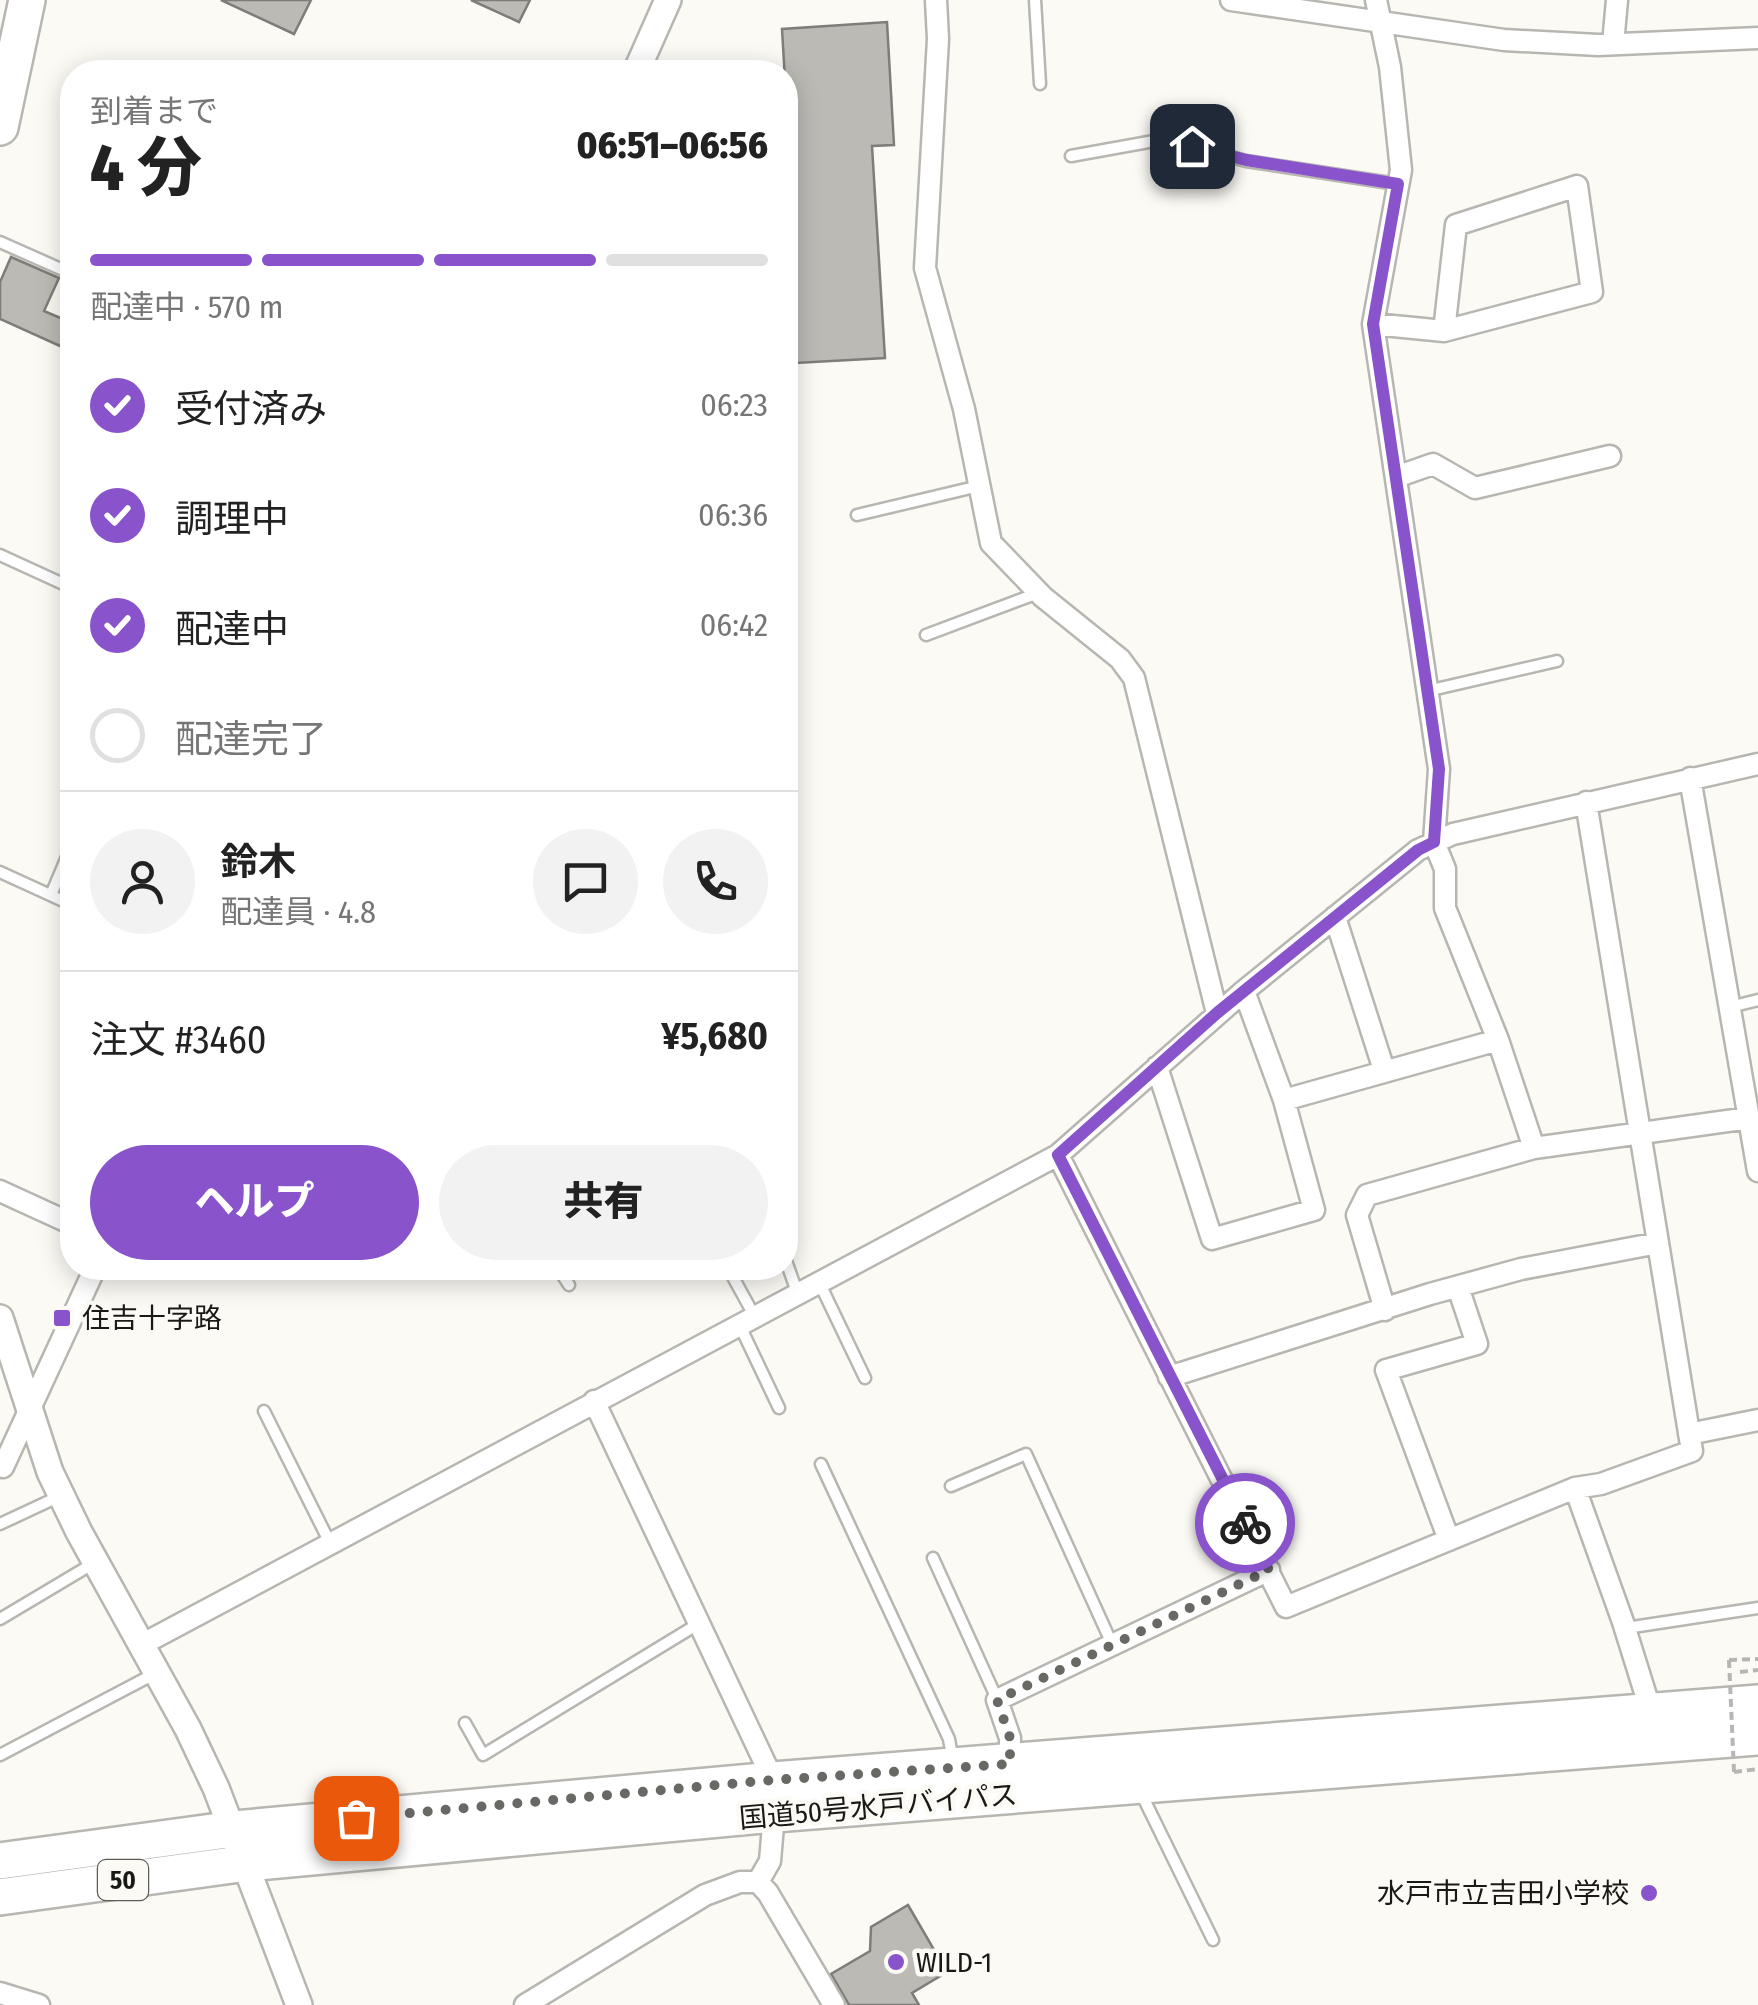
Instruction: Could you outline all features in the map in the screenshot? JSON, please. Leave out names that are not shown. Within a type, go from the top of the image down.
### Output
[{"type":"highway","points":[[0,127],[27,0]]},
{"type":"highway","name":"国道50号水戸バイパス","points":[[0,1861],[234,1829],[774,1797],[1137,1785],[1654,1728],[1758,1703]]},
{"type":"highway","name":"国道50号水戸バイパス","points":[[0,1897],[774,1797],[954,1768],[1654,1728],[1758,1737]]},
{"type":"street","points":[[641,60],[668,0]]},
{"type":"street","points":[[936,0],[938,39],[925,268],[964,409],[992,543],[1038,592],[1120,659],[1134,678],[1217,1013]]},
{"type":"street","points":[[1232,0],[1504,40],[1613,44],[1758,38]]},
{"type":"street","points":[[1376,0],[1383,24],[1401,170],[1373,324],[1439,769],[1434,842],[1445,869],[1445,908],[1498,1040],[1534,1148]]},
{"type":"street","points":[[1613,44],[1617,0]]},
{"type":"street","points":[[1373,324],[1444,331],[1592,292],[1577,186],[1456,224],[1444,331]]},
{"type":"street","points":[[1396,477],[1432,464],[1475,488],[1610,456]]},
{"type":"street","points":[[141,1645],[1058,1155],[1217,1013],[1418,850],[1454,834],[1758,764]]},
{"type":"street","points":[[1690,778],[1758,1170]]},
{"type":"street","points":[[1058,1155],[1286,1607],[1575,1488],[1601,1484],[1692,1452],[1586,802]]},
{"type":"street","points":[[1335,917],[1384,1070]]},
{"type":"street","points":[[1157,1066],[1212,1239],[1314,1210],[1284,1100],[1244,991]]},
{"type":"street","points":[[1284,1100],[1498,1040]]},
{"type":"street","points":[[1385,1310],[1357,1215],[1367,1195],[1534,1148],[1749,1118]]},
{"type":"street","points":[[0,1191],[60,1218]]},
{"type":"street","points":[[1169,1377],[1458,1286],[1658,1243]]},
{"type":"street","points":[[0,1466],[3,1467],[30,1414],[90,1280]]},
{"type":"street","points":[[1450,1540],[1386,1370],[1477,1344],[1458,1286]]},
{"type":"street","points":[[0,1318],[61,1496],[188,1729],[234,1829],[298,2005]]},
{"type":"street","points":[[594,1401],[774,1797],[770,1861],[758,1882]]},
{"type":"street","points":[[1688,1434],[1758,1420]]},
{"type":"street","points":[[1575,1488],[1625,1629],[1654,1728]]},
{"type":"street","points":[[1010,1764],[1010,1738],[997,1700],[1269,1570]]},
{"type":"street","points":[[525,2005],[705,1895],[740,1882],[758,1882],[768,1893],[834,2005]]},
{"type":"street","points":[[0,1992],[39,2005]]},
{"type":"lane","points":[[1035,0],[1040,84]]},
{"type":"lane","points":[[1071,156],[1165,139],[1246,160],[1398,184]]},
{"type":"lane","points":[[0,242],[60,269]]},
{"type":"lane","points":[[856,515],[979,486]]},
{"type":"lane","points":[[0,555],[60,582]]},
{"type":"lane","points":[[926,635],[1038,592]]},
{"type":"lane","points":[[1426,692],[1557,662]]},
{"type":"lane","points":[[0,872],[60,900]]},
{"type":"lane","points":[[51,895],[60,874]]},
{"type":"lane","points":[[1730,1007],[1758,1000]]},
{"type":"lane","points":[[566,1280],[569,1285]]},
{"type":"lane","points":[[732,1280],[779,1408]]},
{"type":"lane","points":[[793,1280],[797,1292]]},
{"type":"lane","points":[[819,1281],[865,1378]]},
{"type":"lane","points":[[264,1411],[330,1543]]},
{"type":"lane","points":[[950,1486],[1026,1454],[1112,1644]]},
{"type":"lane","points":[[821,1464],[949,1739],[954,1768]]},
{"type":"lane","points":[[0,1524],[61,1496]]},
{"type":"lane","points":[[933,1558],[997,1700]]},
{"type":"lane","points":[[0,1619],[96,1562]]},
{"type":"lane","points":[[1625,1629],[1758,1608]]},
{"type":"lane","points":[[465,1723],[483,1755],[698,1624]]},
{"type":"lane","points":[[0,1755],[156,1672]]},
{"type":"lane","points":[[1137,1785],[1213,1940]]},
{"type":"path","points":[[1758,1659],[1729,1660],[1734,1772],[1758,1769]]},
{"type":"path","points":[[1740,1672],[1758,1670]]},
{"type":"building","points":[[221,0],[311,0],[294,34]]},
{"type":"building","points":[[471,0],[530,0],[519,22]]},
{"type":"building","points":[[887,22],[894,145],[872,146],[885,358],[798,363],[798,60],[784,60],[782,29]]},
{"type":"building","points":[[11,257],[59,278],[44,311],[60,318],[60,346],[0,319],[0,282]]},
{"type":"building","name":"WILD-1","points":[[908,1905],[947,1972],[912,1993],[919,2005],[849,2005],[831,1974],[870,1951],[871,1927]]},
{"type":"way so far","points":[[356,1818],[773,1780],[1010,1764],[1010,1738],[997,1700],[1269,1570],[1245,1523]]},
{"type":"place","name":"住吉十字路","points":[[62,1318]]},
{"type":"place","name":"水戸市立吉田小学校","points":[[1649,1893]]},
{"type":"place","name":"WILD-1","points":[[896,1962]]},
{"type":"route","points":[[1192,146],[1246,160],[1398,184],[1373,324],[1439,769],[1434,842],[1418,850],[1217,1013],[1058,1155],[1245,1523]]}]
